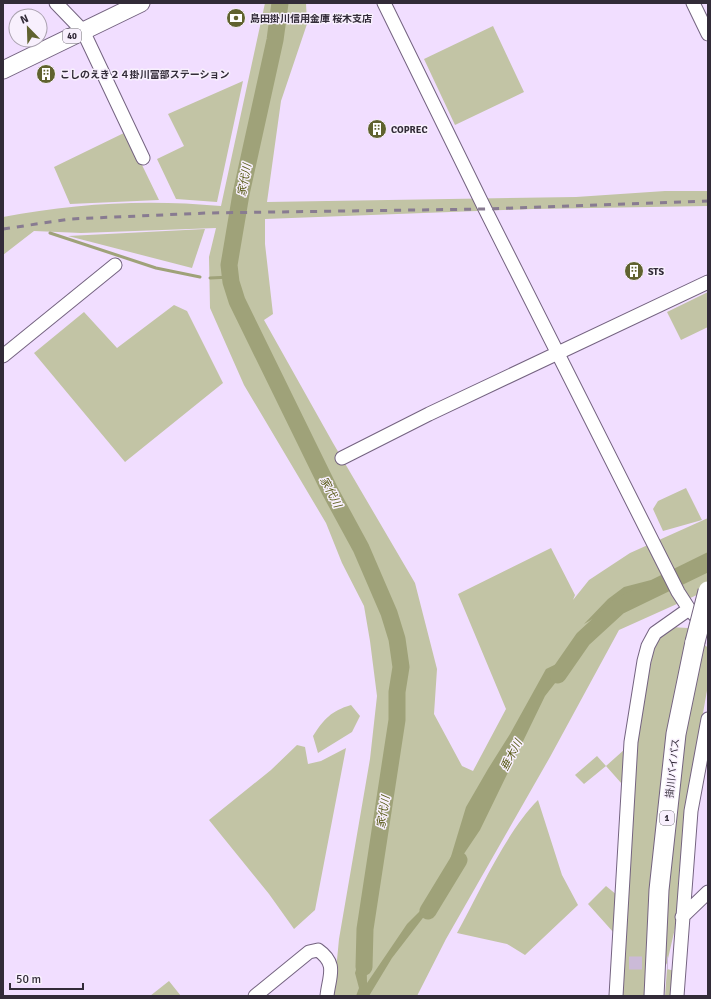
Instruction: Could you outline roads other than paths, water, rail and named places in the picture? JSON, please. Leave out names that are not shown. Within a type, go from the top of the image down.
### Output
[{"type":"highway","name":"掛川バイパス","points":[[654,996],[659,890],[676,734],[695,642],[708,592]]},
{"type":"main road","name":"40","points":[[3,70],[141,3]]},
{"type":"street","points":[[384,3],[485,209],[678,592],[689,608],[708,629]]},
{"type":"street","points":[[693,3],[708,34]]},
{"type":"street","points":[[60,4],[83,31],[142,158]]},
{"type":"street","points":[[3,356],[115,266]]},
{"type":"street","points":[[342,458],[429,414],[559,354],[708,282]]},
{"type":"street","points":[[607,996],[616,991],[624,963],[631,742],[644,661],[648,646],[655,633],[689,608]]},
{"type":"street","points":[[677,996],[673,963],[682,918],[691,811],[708,719]]},
{"type":"street","points":[[682,918],[708,892]]},
{"type":"street","points":[[255,996],[309,952],[318,950],[327,956],[332,967],[327,996]]},
{"type":"water","points":[[708,552],[708,559],[622,602],[584,624],[608,599],[624,587],[651,580]]},
{"type":"water","points":[[571,657],[563,673],[545,696],[480,830],[447,879],[449,863],[466,807],[510,734],[546,669]]},
{"type":"water","points":[[440,891],[429,910],[392,958],[369,996],[356,996],[359,988],[355,973],[366,936],[367,983],[407,924]]},
{"type":"waterway","name":"家代川","points":[[280,3],[275,40],[241,194],[229,265],[231,282],[237,301],[330,491],[361,548],[389,613],[397,639],[401,667],[397,692],[397,720],[365,929],[364,967]]},
{"type":"waterway","points":[[50,233],[156,268],[200,277]]},
{"type":"waterway","points":[[210,278],[231,277]]},
{"type":"waterway","name":"垂木川","points":[[558,675],[583,639],[619,606],[708,563]]},
{"type":"waterway","name":"垂木川","points":[[428,911],[459,860]]},
{"type":"tunnel","points":[[629,963],[668,963]]},
{"type":"railway","points":[[3,229],[70,219],[207,213],[485,209],[708,201]]},
{"type":"place","name":"島田掛川信用金庫 桜木支店","points":[[236,18]]},
{"type":"place","name":"こしのえき２４掛川富部ステーション","points":[[46,74]]},
{"type":"place","name":"COPREC","points":[[377,129]]},
{"type":"place","name":"STS","points":[[634,271]]}]
